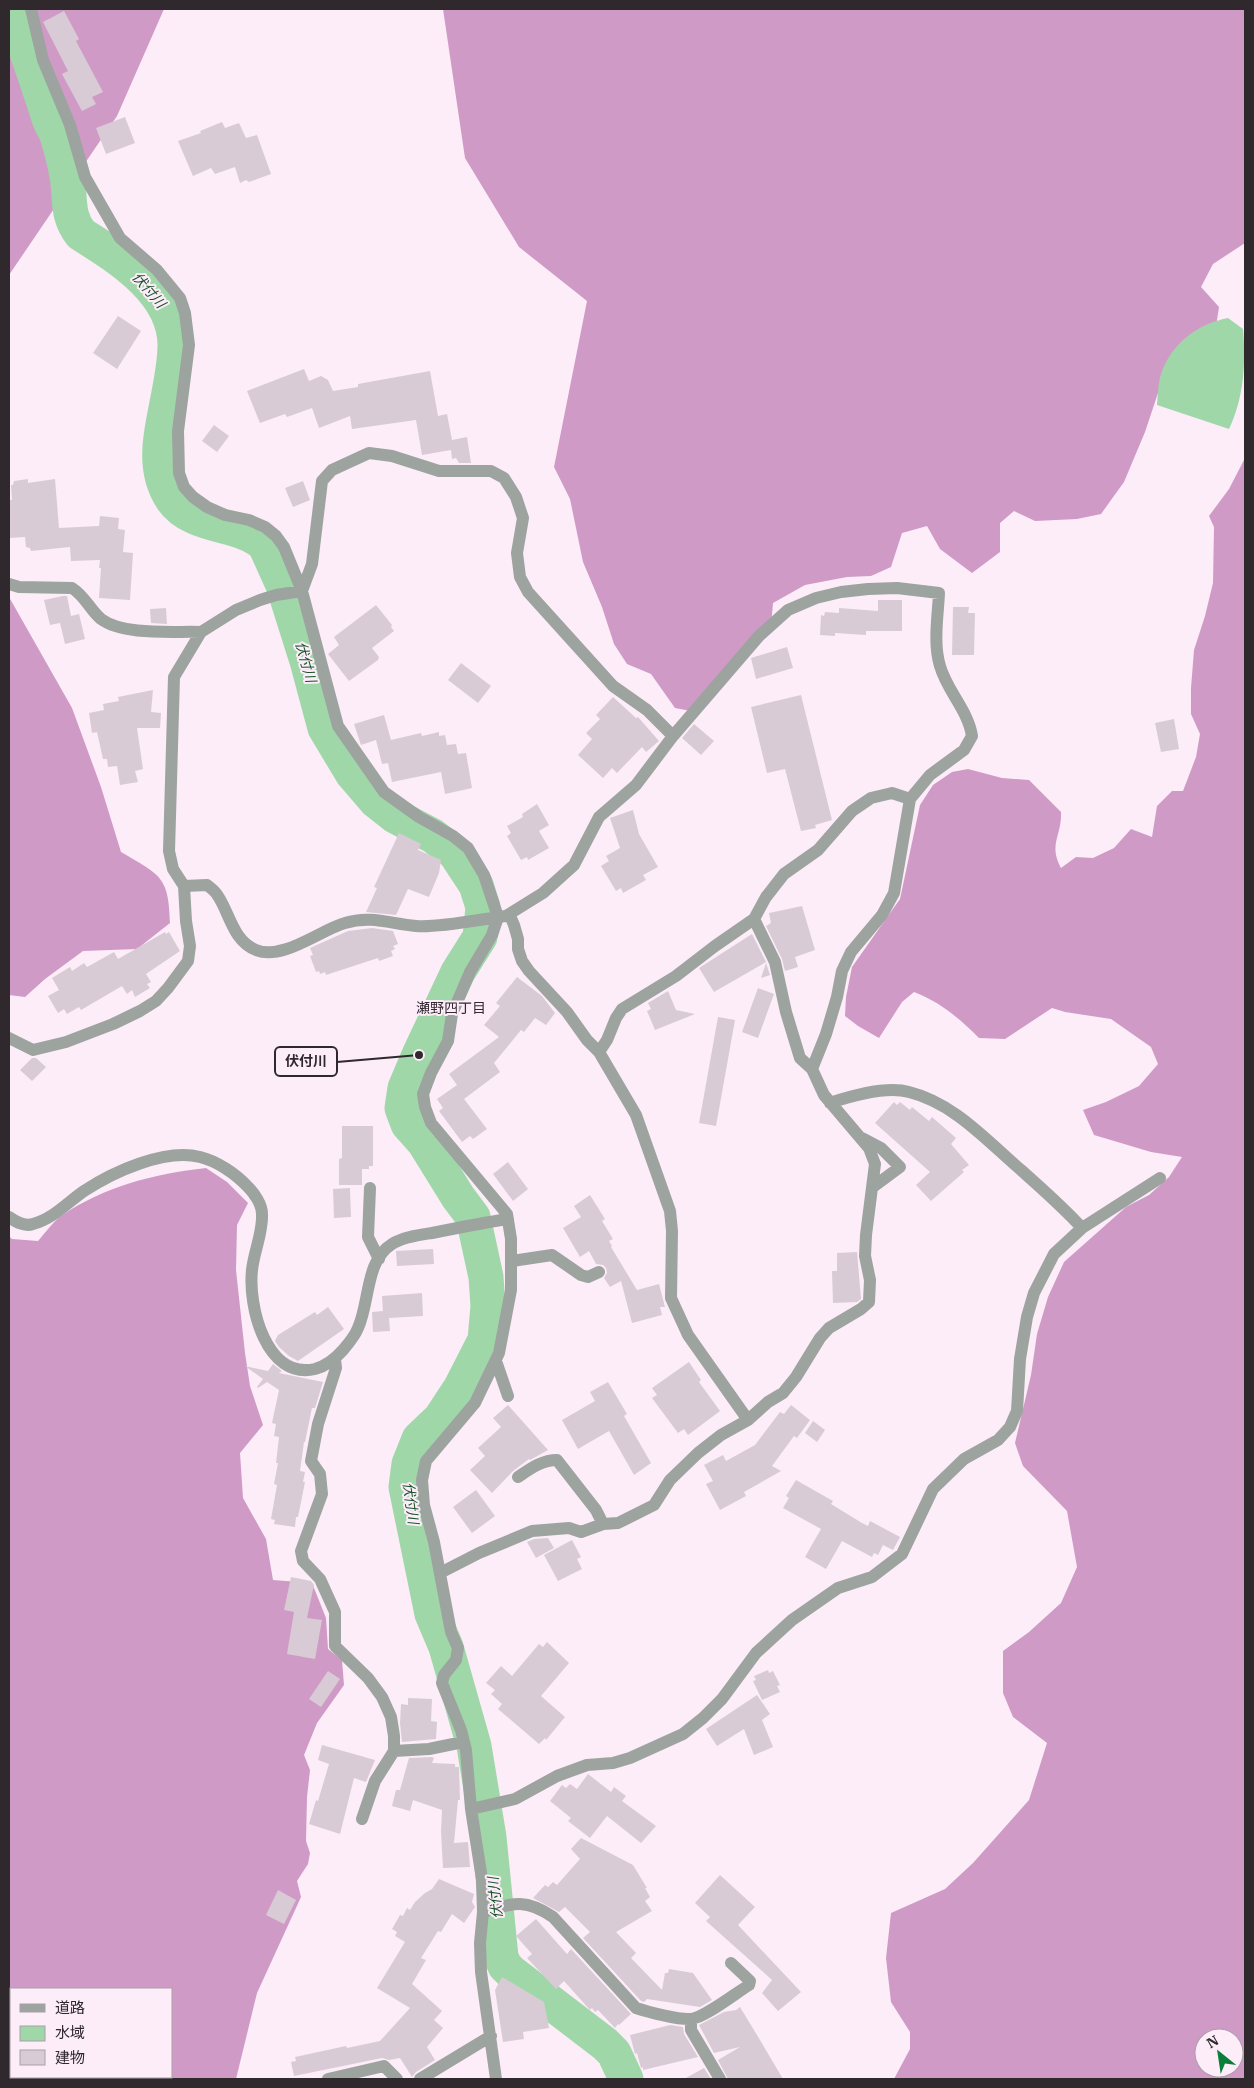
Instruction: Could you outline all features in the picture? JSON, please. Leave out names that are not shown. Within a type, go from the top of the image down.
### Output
[{"type":"street","points":[[31,9],[43,60],[70,125],[85,177],[120,238],[157,270],[180,298],[185,313],[189,344],[178,431],[179,473],[184,487],[193,497],[207,507],[225,515],[249,520],[265,527],[276,536],[284,547],[338,726],[384,792],[419,817],[453,836],[468,848],[484,875],[497,917],[492,935],[470,972],[452,1014],[448,1041],[423,1094],[425,1107],[431,1123],[507,1214],[512,1260],[510,1290],[496,1361],[475,1403],[426,1461],[422,1480],[424,1506],[434,1542],[451,1632],[458,1648],[456,1660],[444,1675],[442,1683],[461,1730],[466,1750],[474,1808],[482,1879],[481,1972],[496,2079]]},
{"type":"street","points":[[297,592],[312,564],[322,481],[332,470],[370,453],[392,456],[439,471],[491,471],[504,478],[516,497],[523,518],[517,553],[520,576],[528,592],[613,686],[647,710],[673,736]]},
{"type":"street","points":[[9,584],[19,587],[72,588],[79,592],[101,619],[124,630],[201,632]]},
{"type":"street","points":[[497,917],[543,893],[574,865],[599,817],[636,785],[673,736],[759,636],[788,610],[816,598],[841,592],[897,588],[940,592],[937,639],[940,666],[970,724],[972,736],[964,750],[930,775],[910,799],[894,893],[882,915],[851,952],[842,971],[826,1034],[812,1069]]},
{"type":"street","points":[[9,1038],[33,1050],[66,1042],[114,1024],[156,1000],[179,976],[188,961],[190,946],[184,886],[173,869],[169,851],[174,676],[201,632],[236,610],[276,595],[297,592]]},
{"type":"street","points":[[599,1052],[622,1009],[676,976],[754,919],[766,897],[784,874],[818,850],[852,810],[871,798],[892,793],[910,799]]},
{"type":"street","points":[[184,886],[207,886],[218,894],[236,932],[245,943],[256,950],[264,952],[287,949],[343,923],[359,919],[377,919],[417,927],[497,917],[511,918],[520,955],[529,971],[567,1012],[587,1040],[599,1052],[636,1115],[670,1211],[672,1231],[671,1298],[688,1335],[748,1420]]},
{"type":"street","points":[[440,1573],[532,1530],[569,1528],[581,1532],[603,1524],[618,1523],[654,1505],[670,1480],[698,1454],[720,1435],[748,1420],[768,1402],[783,1393],[796,1377],[820,1338],[830,1328],[862,1309],[869,1302],[870,1280],[865,1256],[865,1242],[875,1164],[869,1148],[830,1103],[824,1095],[812,1069],[800,1058],[794,1044],[775,962],[754,919]]},
{"type":"street","points":[[830,1103],[855,1095],[907,1091],[932,1099],[957,1115],[985,1138],[1063,1207],[1082,1228]]},
{"type":"street","points":[[861,1138],[870,1140],[881,1148],[900,1167],[872,1187]]},
{"type":"street","points":[[9,1217],[23,1225],[41,1222],[87,1189],[114,1174],[144,1161],[173,1156],[199,1156],[218,1164],[248,1186],[256,1196],[262,1212],[261,1232],[252,1270],[255,1309],[268,1347],[282,1363],[297,1369],[315,1369],[335,1359],[352,1340],[358,1328],[369,1286],[379,1259],[382,1252],[393,1243],[483,1222],[508,1219]]},
{"type":"street","points":[[474,1808],[515,1799],[556,1776],[587,1765],[613,1763],[630,1758],[683,1734],[722,1699],[756,1653],[792,1620],[838,1588],[872,1577],[902,1554],[933,1489],[964,1459],[998,1440],[1010,1427],[1017,1411],[1023,1337],[1027,1317],[1034,1293],[1054,1254],[1082,1228],[1160,1178]]},
{"type":"street","points":[[370,1188],[368,1237],[379,1259]]},
{"type":"street","points":[[512,1260],[552,1255],[581,1275],[588,1277],[598,1272]]},
{"type":"street","points":[[335,1359],[334,1375],[318,1424],[311,1461],[320,1474],[322,1494],[301,1551],[304,1561],[320,1579],[335,1612],[335,1646],[368,1678],[382,1697],[388,1710],[394,1736],[394,1751],[375,1780],[362,1820]]},
{"type":"street","points":[[496,1361],[508,1396]]},
{"type":"street","points":[[518,1476],[536,1465],[550,1460],[557,1460],[596,1510],[603,1524]]},
{"type":"street","points":[[394,1751],[429,1749],[463,1742]]},
{"type":"street","points":[[483,1912],[524,1903],[540,1908],[552,1917],[636,2008],[648,2012],[691,2019],[702,2016],[749,1985],[750,1981],[731,1963]]},
{"type":"street","points":[[691,2019],[691,2030],[720,2079]]},
{"type":"street","points":[[420,2079],[490,2036]]},
{"type":"street","points":[[328,2079],[384,2066],[397,2079]]},
{"type":"shaded area","points":[[9,9],[164,9],[117,116],[9,275]]},
{"type":"shaded area","points":[[443,9],[1245,9],[1245,243],[1213,264],[1201,287],[1219,307],[1215,333],[1162,381],[1145,432],[1124,482],[1101,514],[1077,519],[1035,521],[1014,511],[1000,523],[1000,552],[972,573],[940,549],[927,526],[902,533],[891,567],[871,576],[847,577],[805,585],[773,603],[771,626],[696,712],[675,708],[651,674],[627,664],[614,644],[602,607],[583,562],[570,499],[554,467],[587,301],[519,247],[465,158]]},
{"type":"shaded area","points":[[1245,458],[1245,2079],[894,2079],[910,2049],[910,2032],[891,2002],[886,1958],[891,1913],[945,1889],[973,1863],[1029,1800],[1047,1743],[1013,1717],[1003,1693],[1003,1651],[1029,1632],[1061,1603],[1077,1567],[1067,1511],[1023,1466],[1015,1443],[1031,1375],[1037,1334],[1048,1297],[1064,1262],[1126,1207],[1149,1195],[1169,1177],[1182,1157],[1151,1152],[1094,1135],[1083,1110],[1106,1102],[1139,1086],[1158,1064],[1151,1047],[1111,1019],[1065,1012],[1052,1008],[1005,1039],[979,1038],[949,1011],[914,992],[902,1002],[879,1038],[845,1016],[846,997],[852,967],[900,899],[920,805],[933,785],[952,772],[968,769],[1002,778],[1029,780],[1061,812],[1056,852],[1061,868],[1076,857],[1093,858],[1114,848],[1131,829],[1152,837],[1157,806],[1172,791],[1183,791],[1196,757],[1200,734],[1191,714],[1191,688],[1194,650],[1213,583],[1214,527],[1209,516],[1229,489]]},
{"type":"shaded area","points":[[9,597],[72,708],[101,787],[121,852],[145,866],[160,878],[167,895],[170,923],[137,949],[83,951],[45,979],[25,997],[9,995]]},
{"type":"shaded area","points":[[206,1168],[227,1182],[248,1203],[237,1225],[236,1270],[250,1386],[263,1425],[240,1453],[243,1498],[266,1539],[273,1580],[312,1583],[326,1618],[328,1649],[342,1660],[344,1685],[317,1723],[304,1755],[310,1770],[306,1841],[310,1853],[308,1864],[297,1881],[301,1897],[257,1993],[236,2079],[9,2079],[9,1236],[12,1239],[38,1241],[61,1216],[95,1197],[130,1183]]},
{"type":"water","points":[[1228,318],[1243,329],[1244,354],[1241,392],[1229,429],[1157,405],[1161,374],[1171,353],[1196,330]]},
{"type":"building","points":[[64,11],[79,39],[76,41],[103,92],[92,97],[96,104],[82,111],[62,74],[68,71],[43,22]]},
{"type":"building","points":[[125,117],[135,143],[106,154],[96,128]]},
{"type":"building","points":[[222,122],[225,128],[239,123],[246,138],[257,135],[271,174],[249,182],[246,180],[240,183],[235,167],[215,174],[211,168],[193,176],[178,141],[201,133],[200,131]]},
{"type":"building","points":[[118,316],[141,331],[117,369],[93,353]]},
{"type":"building","points":[[304,369],[309,381],[321,376],[328,380],[333,391],[358,387],[358,384],[430,371],[438,416],[447,414],[452,440],[467,437],[471,463],[459,463],[456,458],[452,459],[451,450],[422,455],[416,420],[352,429],[350,416],[319,428],[312,408],[287,417],[285,414],[260,423],[247,391]]},
{"type":"building","points":[[214,425],[229,436],[217,452],[202,441]]},
{"type":"building","points":[[28,479],[28,483],[55,479],[59,528],[99,526],[100,516],[119,518],[118,529],[125,530],[123,552],[133,553],[130,600],[99,598],[100,560],[71,561],[70,547],[31,551],[30,548],[26,547],[25,537],[9,538],[9,500],[12,500],[11,485],[13,485],[14,481]]},
{"type":"building","points":[[303,481],[310,500],[293,507],[285,488]]},
{"type":"building","points":[[67,596],[71,616],[79,614],[85,639],[65,644],[60,623],[50,625],[44,600]]},
{"type":"building","points":[[878,600],[902,600],[902,631],[866,631],[866,635],[835,633],[835,636],[820,635],[821,615],[824,616],[825,612],[839,613],[839,608],[878,611]]},
{"type":"building","points":[[376,605],[392,625],[391,627],[394,631],[372,648],[379,657],[378,660],[349,681],[328,654],[339,645],[334,637]]},
{"type":"building","points":[[953,607],[969,607],[968,613],[975,613],[974,655],[952,655]]},
{"type":"building","points":[[166,608],[167,624],[151,623],[150,609]]},
{"type":"building","points":[[787,647],[793,668],[756,679],[751,658]]},
{"type":"building","points":[[461,663],[491,686],[478,703],[448,680]]},
{"type":"building","points":[[153,690],[151,712],[161,713],[160,728],[137,728],[143,769],[135,771],[138,782],[120,785],[117,766],[108,767],[107,759],[103,759],[97,732],[92,733],[89,713],[104,710],[103,704],[119,701],[118,697]]},
{"type":"building","points":[[801,695],[832,820],[815,825],[816,828],[801,831],[785,769],[767,773],[751,707]]},
{"type":"building","points":[[613,697],[636,718],[638,717],[659,741],[646,752],[642,747],[617,773],[612,768],[603,778],[578,755],[592,739],[586,733],[600,719],[596,715]]},
{"type":"building","points":[[384,715],[391,740],[421,733],[422,736],[439,732],[439,736],[445,735],[447,745],[456,744],[458,754],[466,753],[472,788],[445,794],[441,772],[392,782],[388,763],[382,764],[376,740],[361,745],[354,724]]},
{"type":"building","points":[[1174,719],[1179,749],[1161,752],[1155,723]]},
{"type":"building","points":[[694,724],[714,741],[701,755],[682,738]]},
{"type":"building","points":[[537,804],[549,825],[539,831],[549,848],[528,860],[527,857],[521,860],[507,836],[511,833],[507,826],[523,817],[522,814]]},
{"type":"building","points":[[633,810],[639,834],[658,867],[643,875],[646,880],[623,893],[621,888],[616,891],[601,866],[609,861],[606,856],[620,848],[610,818]]},
{"type":"building","points":[[399,833],[421,844],[418,850],[441,860],[439,873],[429,897],[408,889],[396,915],[366,912],[377,888],[374,887]]},
{"type":"building","points":[[802,906],[815,950],[795,957],[798,967],[785,971],[782,959],[766,926],[771,923],[769,913]]},
{"type":"building","points":[[372,928],[393,931],[398,944],[393,946],[395,949],[391,951],[393,956],[379,961],[378,958],[326,975],[325,972],[320,974],[319,971],[316,972],[310,956],[313,955],[310,948],[348,931]]},
{"type":"building","points":[[165,932],[166,934],[169,932],[180,951],[146,974],[151,982],[147,984],[150,988],[135,997],[132,990],[127,994],[122,986],[81,1010],[79,1007],[67,1014],[64,1009],[58,1013],[48,996],[59,990],[52,978],[70,967],[72,971],[84,963],[87,967],[114,952],[118,959]]},
{"type":"building","points":[[752,934],[766,962],[714,992],[699,968]]},
{"type":"building","points":[[766,963],[770,975],[761,978]]},
{"type":"building","points":[[517,977],[542,996],[555,1013],[546,1025],[535,1018],[524,1032],[521,1030],[494,1063],[500,1072],[464,1099],[487,1129],[473,1139],[470,1136],[462,1142],[439,1111],[443,1108],[437,1099],[457,1085],[449,1074],[499,1037],[484,1025],[500,1006],[496,1003]]},
{"type":"building","points":[[758,988],[774,994],[758,1038],[742,1032]]},
{"type":"building","points":[[668,991],[676,1010],[695,1014],[655,1030],[647,1011],[651,1009],[648,1003]]},
{"type":"building","points":[[718,1017],[735,1020],[716,1126],[699,1123]]},
{"type":"building","points":[[32,1058],[36,1058],[46,1067],[32,1081],[20,1070]]},
{"type":"building","points":[[894,1102],[897,1105],[900,1102],[910,1110],[912,1107],[929,1121],[932,1117],[956,1138],[951,1144],[969,1165],[962,1170],[964,1172],[931,1201],[916,1185],[930,1172],[875,1123]]},
{"type":"building","points":[[342,1126],[373,1126],[373,1166],[369,1166],[369,1169],[362,1169],[362,1185],[339,1185],[339,1159],[342,1158]]},
{"type":"building","points":[[508,1162],[528,1189],[513,1201],[493,1174]]},
{"type":"building","points":[[350,1188],[351,1217],[334,1218],[333,1189]]},
{"type":"building","points":[[590,1195],[605,1219],[602,1221],[613,1239],[609,1241],[611,1247],[637,1290],[659,1284],[665,1307],[660,1307],[662,1315],[632,1323],[621,1281],[610,1287],[604,1278],[607,1273],[606,1268],[603,1265],[596,1264],[589,1251],[580,1257],[563,1228],[581,1217],[574,1206]]},
{"type":"building","points":[[433,1249],[434,1264],[397,1266],[396,1251]]},
{"type":"building","points":[[857,1252],[861,1299],[857,1302],[833,1303],[832,1271],[837,1271],[837,1253]]},
{"type":"building","points":[[422,1293],[423,1316],[389,1318],[390,1331],[373,1332],[372,1312],[383,1311],[382,1296]]},
{"type":"building","points":[[328,1307],[344,1329],[298,1361],[279,1347],[275,1341],[278,1335],[315,1312],[317,1315]]},
{"type":"building","points":[[689,1362],[701,1380],[699,1382],[720,1411],[688,1435],[684,1429],[678,1433],[652,1398],[657,1395],[652,1388]]},
{"type":"building","points":[[273,1364],[282,1371],[279,1373],[323,1382],[315,1408],[312,1408],[304,1442],[300,1471],[305,1472],[303,1482],[305,1482],[295,1527],[274,1524],[275,1520],[271,1519],[277,1485],[274,1484],[278,1463],[276,1463],[279,1437],[274,1436],[276,1424],[272,1423],[279,1390],[267,1382],[258,1388],[263,1379],[245,1366],[268,1371]]},
{"type":"building","points":[[608,1382],[627,1414],[624,1416],[651,1463],[634,1475],[609,1431],[578,1449],[562,1420],[595,1401],[590,1392]]},
{"type":"building","points":[[508,1405],[548,1450],[529,1459],[513,1471],[492,1493],[470,1470],[485,1456],[478,1448],[501,1427],[493,1418]]},
{"type":"building","points":[[791,1405],[810,1420],[797,1438],[794,1436],[772,1466],[781,1471],[744,1492],[746,1496],[720,1510],[706,1484],[713,1481],[704,1465],[723,1455],[726,1461],[755,1445],[780,1412],[784,1414]]},
{"type":"building","points":[[813,1421],[825,1430],[817,1442],[805,1433]]},
{"type":"building","points":[[796,1480],[833,1501],[831,1504],[862,1523],[868,1526],[870,1521],[900,1537],[893,1550],[883,1545],[878,1555],[874,1553],[872,1557],[842,1541],[826,1569],[805,1557],[821,1529],[783,1508],[789,1498],[786,1496]]},
{"type":"building","points":[[476,1490],[495,1516],[472,1533],[453,1507]]},
{"type":"building","points":[[548,1538],[554,1548],[536,1558],[527,1542],[534,1539]]},
{"type":"building","points":[[572,1540],[581,1557],[577,1559],[582,1569],[558,1581],[544,1555]]},
{"type":"building","points":[[291,1577],[311,1581],[314,1585],[307,1618],[322,1620],[315,1659],[287,1654],[294,1612],[284,1610]]},
{"type":"building","points":[[547,1642],[569,1663],[541,1696],[565,1717],[546,1740],[545,1738],[539,1744],[498,1709],[502,1704],[491,1694],[495,1690],[486,1683],[501,1666],[512,1676],[539,1644],[543,1647]]},
{"type":"building","points":[[768,1670],[769,1673],[773,1671],[780,1685],[777,1686],[780,1692],[762,1700],[753,1681],[756,1680],[754,1676]]},
{"type":"building","points":[[328,1671],[340,1679],[321,1707],[309,1699]]},
{"type":"building","points":[[757,1695],[770,1714],[762,1720],[773,1747],[754,1755],[744,1729],[717,1746],[706,1729]]},
{"type":"building","points":[[408,1698],[432,1699],[431,1721],[437,1722],[436,1739],[402,1742],[401,1704],[408,1705]]},
{"type":"building","points":[[322,1745],[375,1760],[366,1782],[354,1778],[340,1834],[309,1824],[329,1764],[318,1760]]},
{"type":"building","points":[[409,1758],[434,1758],[432,1763],[455,1764],[455,1767],[459,1767],[460,1800],[458,1800],[454,1843],[468,1842],[470,1867],[443,1868],[442,1810],[413,1800],[410,1811],[392,1806],[396,1790],[400,1790]]},
{"type":"building","points":[[588,1774],[611,1792],[614,1787],[626,1796],[622,1801],[656,1826],[641,1843],[607,1816],[590,1838],[568,1821],[571,1818],[550,1801],[562,1785],[566,1788],[570,1784],[577,1789]]},
{"type":"building","points":[[581,1838],[633,1865],[647,1888],[645,1888],[650,1897],[645,1901],[652,1911],[616,1932],[636,1953],[631,1958],[662,1990],[665,1973],[668,1973],[669,1969],[693,1973],[712,2000],[700,2007],[647,1999],[644,2002],[641,2001],[583,1938],[590,1932],[565,1907],[559,1912],[533,1898],[545,1885],[548,1887],[553,1882],[557,1885],[580,1859],[571,1849]]},
{"type":"building","points":[[720,1875],[755,1907],[738,1925],[801,1992],[778,2011],[762,1993],[772,1980],[706,1921],[710,1917],[695,1903]]},
{"type":"building","points":[[439,1879],[474,1894],[472,1902],[475,1907],[464,1923],[452,1914],[441,1932],[438,1931],[421,1958],[426,1960],[412,1984],[442,2011],[434,2020],[443,2028],[427,2047],[435,2060],[416,2072],[412,2077],[400,2058],[389,2060],[382,2058],[294,2076],[291,2062],[296,2061],[295,2057],[380,2041],[410,2008],[377,1988],[405,1942],[395,1936],[397,1932],[392,1929],[400,1915],[403,1916],[407,1908],[410,1910],[415,1902],[432,1889]]},
{"type":"building","points":[[278,1890],[296,1900],[284,1924],[266,1915]]},
{"type":"building","points":[[536,1919],[567,1954],[571,1949],[631,2014],[619,2025],[615,2028],[598,2010],[595,2012],[592,2008],[590,2010],[564,1981],[556,1989],[527,1958],[532,1954],[516,1936]]},
{"type":"building","points":[[502,1977],[544,2002],[549,2028],[523,2032],[524,2039],[503,2042],[495,1990]]},
{"type":"building","points":[[740,2007],[783,2079],[728,2079],[718,2060],[740,2047],[714,2053],[699,2025],[724,2012],[736,2010]]},
{"type":"building","points":[[670,2025],[683,2027],[684,2034],[698,2057],[643,2070],[637,2053],[635,2054],[630,2035]]},
{"type":"building","points":[[704,2068],[711,2079],[684,2079]]},
{"type":"waterway","name":"伏付川","points":[[12,9],[63,156],[71,213],[76,227],[81,234],[113,255],[144,280],[157,295],[167,311],[173,329],[174,359],[160,445],[162,477],[168,492],[181,509],[192,516],[243,532],[255,537],[265,545],[283,585],[307,661],[325,728],[352,773],[376,801],[395,816],[433,836],[455,853],[476,885],[483,907],[480,937],[458,972],[419,1055],[405,1088],[402,1108],[408,1124],[424,1142],[458,1197],[473,1217],[486,1277],[488,1306],[485,1340],[461,1387],[440,1419],[419,1439],[409,1464],[406,1487],[432,1614],[446,1647],[474,1746],[489,1837],[501,1957],[505,1966],[512,1973],[605,2044],[614,2053],[626,2079]]},
{"type":"place","name":"伏付川","points":[[419,1055]]},
{"type":"district","name":"瀬野四丁目","points":[[451,1008]]}]
